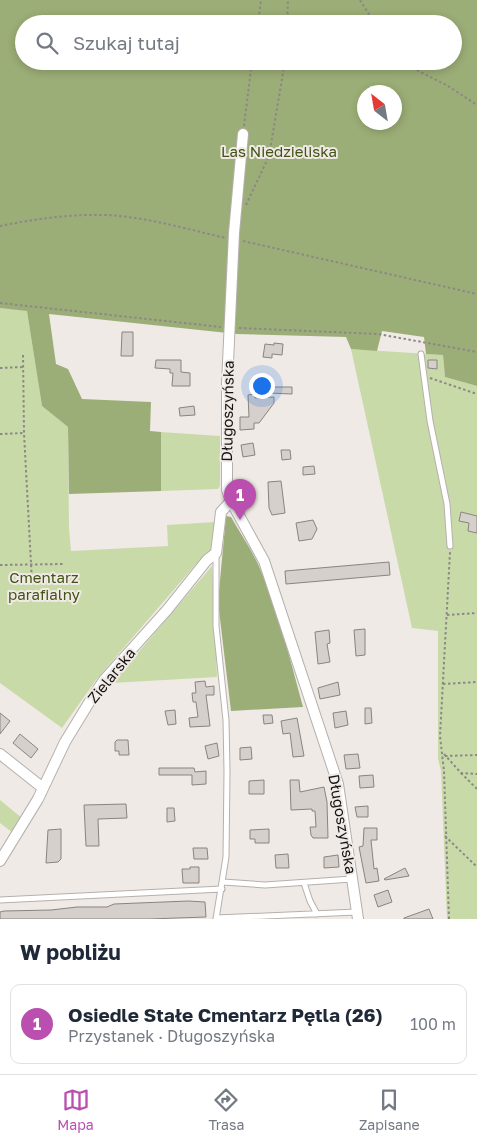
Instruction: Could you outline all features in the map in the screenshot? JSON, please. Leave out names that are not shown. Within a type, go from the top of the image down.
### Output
[{"type":"street","name":"Długoszyńska","points":[[243,134],[234,239],[226,457],[227,490],[231,501],[264,561],[293,641],[338,784],[358,916]]},
{"type":"street","points":[[216,554],[221,512],[231,501]]},
{"type":"street","name":"Zielarska","points":[[0,861],[43,788],[65,742],[104,680],[167,610],[207,560],[216,554]]},
{"type":"street","points":[[0,754],[43,788]]},
{"type":"lane","points":[[421,354],[423,376],[447,504],[450,546]]},
{"type":"lane","points":[[216,554],[216,626],[226,720],[226,857],[216,918],[317,914],[358,916]]},
{"type":"lane","points":[[223,882],[265,885],[352,879]]},
{"type":"lane","points":[[304,883],[317,914]]},
{"type":"lane","points":[[0,900],[222,889]]},
{"type":"path","points":[[259,15],[261,0]]},
{"type":"path","points":[[287,15],[288,0]]},
{"type":"path","points":[[360,0],[369,15]]},
{"type":"path","points":[[243,134],[251,70]]},
{"type":"path","points":[[244,211],[269,156],[283,70]]},
{"type":"path","points":[[417,70],[448,86],[477,105]]},
{"type":"path","points":[[0,226],[64,216],[106,216],[147,220],[477,294]]},
{"type":"path","points":[[0,303],[230,328],[378,334],[477,352]]},
{"type":"path","points":[[23,355],[24,433],[32,582]]},
{"type":"path","points":[[0,368],[23,367]]},
{"type":"path","points":[[423,376],[477,394]]},
{"type":"path","points":[[0,434],[24,433]]},
{"type":"path","points":[[449,919],[444,770],[440,736],[450,546]]},
{"type":"path","points":[[0,565],[64,564]]},
{"type":"path","points":[[447,614],[477,613]]},
{"type":"path","points":[[443,684],[477,682]]},
{"type":"path","points":[[442,753],[477,789]]},
{"type":"path","points":[[445,756],[477,755]]},
{"type":"path","points":[[444,770],[448,760]]},
{"type":"path","points":[[461,773],[477,774]]},
{"type":"path","points":[[445,836],[477,867]]},
{"type":"green space","name":"Las Niedzieliska","points":[[0,0],[477,0],[477,386],[445,377],[443,355],[426,354],[424,337],[382,331],[377,351],[351,349],[346,337],[237,334],[49,314],[56,364],[68,369],[82,399],[151,402],[150,431],[161,432],[161,491],[69,494],[68,427],[42,406],[27,311],[0,308]]},
{"type":"green space","name":"Cmentarz parafialny","points":[[0,308],[27,310],[42,406],[68,427],[71,551],[168,546],[167,525],[215,522],[213,550],[196,564],[96,680],[62,728],[0,683]]},
{"type":"green space","points":[[351,349],[443,355],[445,377],[477,386],[477,919],[447,919],[441,771],[438,759],[438,631],[412,628]]},
{"type":"green space","points":[[161,432],[220,436],[220,486],[218,489],[161,491]]},
{"type":"green space","points":[[226,516],[231,517],[255,558],[265,581],[283,634],[303,707],[231,711],[218,602]]},
{"type":"green space","points":[[212,566],[217,677],[112,683]]},
{"type":"green space","points":[[0,800],[22,818],[13,833],[0,823]]},
{"type":"building","points":[[122,332],[133,332],[133,356],[121,356]]},
{"type":"building","points":[[274,343],[283,344],[282,355],[272,354],[272,358],[263,357],[265,344],[274,345]]},
{"type":"building","points":[[156,360],[181,360],[181,372],[190,373],[190,386],[172,386],[173,373],[170,373],[170,369],[155,368]]},
{"type":"building","points":[[428,360],[437,360],[437,369],[428,368]]},
{"type":"building","points":[[268,387],[292,387],[292,394],[268,393]]},
{"type":"building","points":[[255,394],[255,398],[274,397],[274,403],[259,423],[254,423],[254,429],[240,430],[240,417],[249,417],[248,395]]},
{"type":"building","points":[[194,406],[195,415],[180,416],[179,408]]},
{"type":"building","points":[[253,443],[255,455],[243,457],[241,445]]},
{"type":"building","points":[[281,450],[290,450],[291,459],[282,460]]},
{"type":"building","points":[[314,466],[315,474],[303,475],[303,467]]},
{"type":"building","points":[[281,481],[285,513],[272,515],[269,508],[268,482]]},
{"type":"building","points":[[461,512],[477,516],[477,533],[468,531],[469,523],[459,521]]},
{"type":"building","points":[[313,520],[317,529],[312,539],[299,541],[296,523]]},
{"type":"building","points":[[389,562],[390,575],[286,584],[285,571]]},
{"type":"building","points":[[365,629],[365,655],[356,656],[354,630]]},
{"type":"building","points":[[329,630],[330,643],[327,644],[330,662],[318,664],[315,632]]},
{"type":"building","points":[[205,681],[206,687],[214,686],[214,695],[206,695],[210,726],[190,727],[189,718],[198,717],[196,702],[193,702],[192,693],[196,693],[195,682]]},
{"type":"building","points":[[338,682],[340,695],[320,699],[318,688]]},
{"type":"building","points":[[365,708],[371,708],[372,723],[365,724]]},
{"type":"building","points":[[175,710],[176,724],[168,725],[165,711]]},
{"type":"building","points":[[346,711],[348,725],[335,728],[333,713]]},
{"type":"building","points":[[0,713],[10,721],[0,734]]},
{"type":"building","points":[[263,715],[272,715],[273,723],[264,724]]},
{"type":"building","points":[[297,718],[304,756],[293,757],[290,733],[283,734],[281,721]]},
{"type":"building","points":[[20,734],[38,749],[31,758],[13,743]]},
{"type":"building","points":[[117,740],[128,740],[129,755],[119,755],[119,751],[115,751],[115,742]]},
{"type":"building","points":[[217,743],[219,756],[208,759],[205,746]]},
{"type":"building","points":[[251,747],[252,759],[240,760],[240,748]]},
{"type":"building","points":[[358,754],[360,768],[346,769],[344,755]]},
{"type":"building","points":[[159,768],[194,768],[195,772],[206,771],[206,784],[192,785],[192,775],[159,775]]},
{"type":"building","points":[[373,775],[374,787],[360,788],[359,776]]},
{"type":"building","points":[[264,780],[264,794],[249,794],[249,781]]},
{"type":"building","points":[[290,780],[299,780],[300,792],[324,787],[327,802],[328,838],[313,838],[311,835],[310,827],[316,827],[315,811],[312,811],[312,809],[291,810]]},
{"type":"building","points":[[126,804],[127,818],[98,819],[99,846],[86,846],[84,805]]},
{"type":"building","points":[[368,806],[368,817],[357,817],[355,807]]},
{"type":"building","points":[[167,808],[174,808],[175,821],[167,822]]},
{"type":"building","points":[[364,828],[377,828],[377,840],[371,840],[374,869],[377,868],[379,881],[366,883],[359,847],[363,846]]},
{"type":"building","points":[[61,829],[61,859],[58,862],[46,863],[48,830]]},
{"type":"building","points":[[269,829],[269,843],[255,843],[255,839],[250,839],[250,830]]},
{"type":"building","points":[[193,848],[207,848],[208,859],[194,859]]},
{"type":"building","points":[[288,854],[289,868],[276,868],[275,855]]},
{"type":"building","points":[[338,855],[339,867],[324,868],[324,857]]},
{"type":"building","points":[[190,867],[199,867],[199,883],[183,883],[182,869],[190,869]]},
{"type":"building","points":[[405,868],[409,876],[384,879]]},
{"type":"building","points":[[388,890],[392,902],[378,907],[374,895]]},
{"type":"building","points":[[205,902],[206,917],[0,919],[0,912],[4,911],[107,907],[114,904]]},
{"type":"building","points":[[429,909],[433,919],[404,919],[404,918]]},
{"type":"place","name":"Osiedle Stałe Cmentarz Pętla (26)","points":[[240,520]]}]
